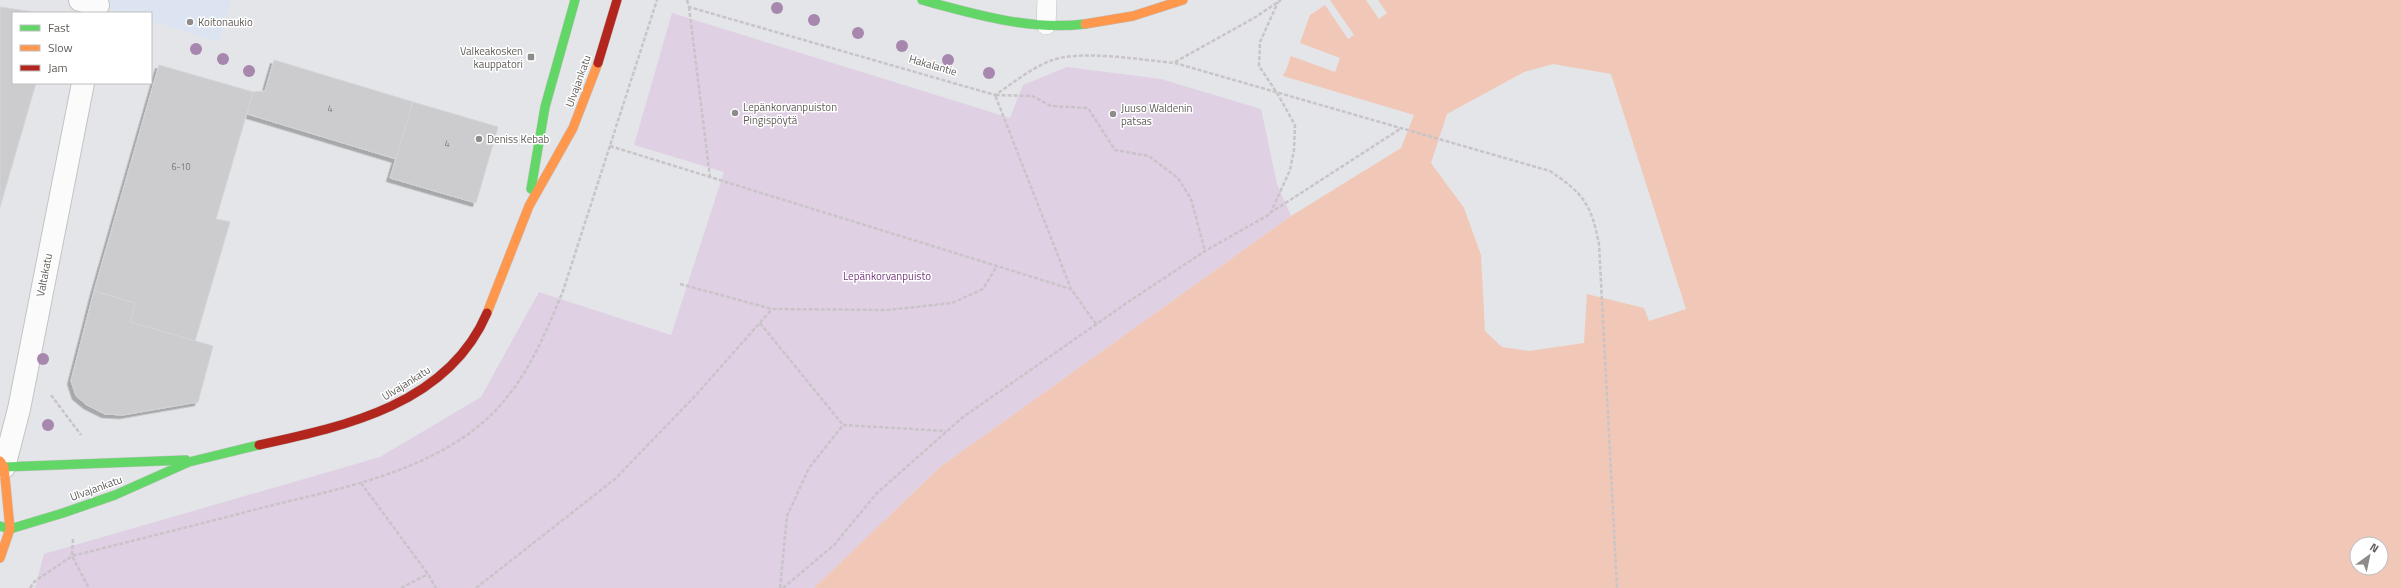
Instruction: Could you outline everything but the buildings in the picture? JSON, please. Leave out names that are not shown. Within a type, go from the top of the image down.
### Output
[{"type":"main road","name":"Ulvajankatu","points":[[528,208],[545,107],[575,0]]},
{"type":"main road","name":"Ulvajankatu","points":[[1,466],[198,459],[340,428],[381,412],[411,396],[445,373],[471,342],[499,289],[528,208],[585,102],[617,0]]},
{"type":"main road","points":[[922,0],[973,13],[1046,25],[1102,22],[1140,14],[1183,0]]},
{"type":"main road","name":"Ulvajankatu","points":[[10,529],[112,496],[198,459]]},
{"type":"main road","points":[[0,558],[10,529],[1,466]]},
{"type":"main road","points":[[0,526],[10,529]]},
{"type":"street","name":"Valtakatu","points":[[1,466],[19,409],[83,84]]},
{"type":"lane","points":[[1046,25],[1047,0]]},
{"type":"path","points":[[687,0],[710,177]]},
{"type":"path","points":[[1175,63],[1254,18],[1280,1]]},
{"type":"path","points":[[1270,214],[1290,170],[1294,150],[1295,125],[1277,93],[1259,66],[1260,42],[1280,1]]},
{"type":"path","name":"Hakalantie","points":[[689,7],[995,95],[1032,96],[1051,106],[1088,108],[1115,150],[1149,156],[1178,178],[1191,199],[1205,251]]},
{"type":"path","points":[[1096,324],[1071,289],[995,95],[1048,61],[1062,57],[1116,57],[1175,63],[1550,171],[1575,188],[1593,216],[1598,244],[1617,588]]},
{"type":"path","points":[[782,588],[834,545],[876,493],[963,417],[1096,324],[1205,251],[1270,214],[1401,129]]},
{"type":"path","points":[[610,146],[1071,289]]},
{"type":"path","points":[[680,284],[772,309],[888,310],[952,303],[983,289],[996,266]]},
{"type":"path","points":[[476,588],[615,479],[696,395],[772,309]]},
{"type":"path","points":[[760,322],[843,425],[947,431]]},
{"type":"path","points":[[782,588],[786,516],[809,468],[843,425]]},
{"type":"path","points":[[360,483],[428,574],[436,588]]},
{"type":"path","points":[[30,588],[35,581],[72,556],[88,588]]},
{"type":"path","points":[[401,588],[428,574]]},
{"type":"shaded area","name":"Koitonaukio","points":[[80,0],[231,0],[219,42],[152,21],[152,12],[122,12]]},
{"type":"shaded area","points":[[1325,0],[2401,0],[2401,588],[814,588],[940,467],[1291,216],[1401,148],[1414,115],[1283,76],[1293,36],[1309,11]],"holes":[[[1553,64],[1611,74],[1686,309],[1649,321],[1644,308],[1587,294],[1584,343],[1529,351],[1502,347],[1485,331],[1481,255],[1464,208],[1431,163],[1447,114],[1524,72]]]},
{"type":"green space","name":"Lepänkorvanpuisto","points":[[672,13],[1010,118],[1023,85],[1067,67],[1161,79],[1261,109],[1277,184],[1291,216],[940,467],[814,588],[35,588],[44,554],[380,457],[481,397],[539,292],[671,335],[724,172],[634,145]]},
{"type":"pier","points":[[1321,0],[1330,0],[1354,35],[1348,39],[1325,5],[1310,15],[1300,43],[1340,58],[1335,72],[1291,56],[1285,73],[1283,73],[1291,35],[1308,10]]},
{"type":"pier","points":[[1366,0],[1378,0],[1387,13],[1379,19]]},
{"type":"traffic: fast","points":[[531,189],[545,107],[575,0]]},
{"type":"traffic: fast","points":[[922,0],[982,16],[1023,23],[1065,26],[1085,24]]},
{"type":"traffic: fast","points":[[0,526],[10,529],[63,513],[115,495],[189,462],[259,445]]},
{"type":"traffic: fast","points":[[0,472],[4,467],[186,460]]},
{"type":"traffic: slow","points":[[1085,24],[1133,16],[1183,0]]},
{"type":"traffic: slow","points":[[487,313],[529,206],[573,128],[598,63]]},
{"type":"traffic: slow","points":[[0,461],[4,467],[10,529],[0,558]]},
{"type":"traffic: jam","points":[[598,63],[617,0]]},
{"type":"traffic: jam","points":[[259,445],[292,438],[360,419],[391,406],[421,390],[447,369],[470,344],[487,313]]},
{"type":"place","name":"Koitonaukio","points":[[190,22]]},
{"type":"place","name":"Valkeakosken kauppatori","points":[[531,57]]},
{"type":"place","name":"Lepänkorvanpuiston Pingispöytä","points":[[735,113]]},
{"type":"place","name":"Juuso Waldenin patsas","points":[[1113,114]]},
{"type":"place","name":"Deniss Kebab","points":[[479,139]]}]
